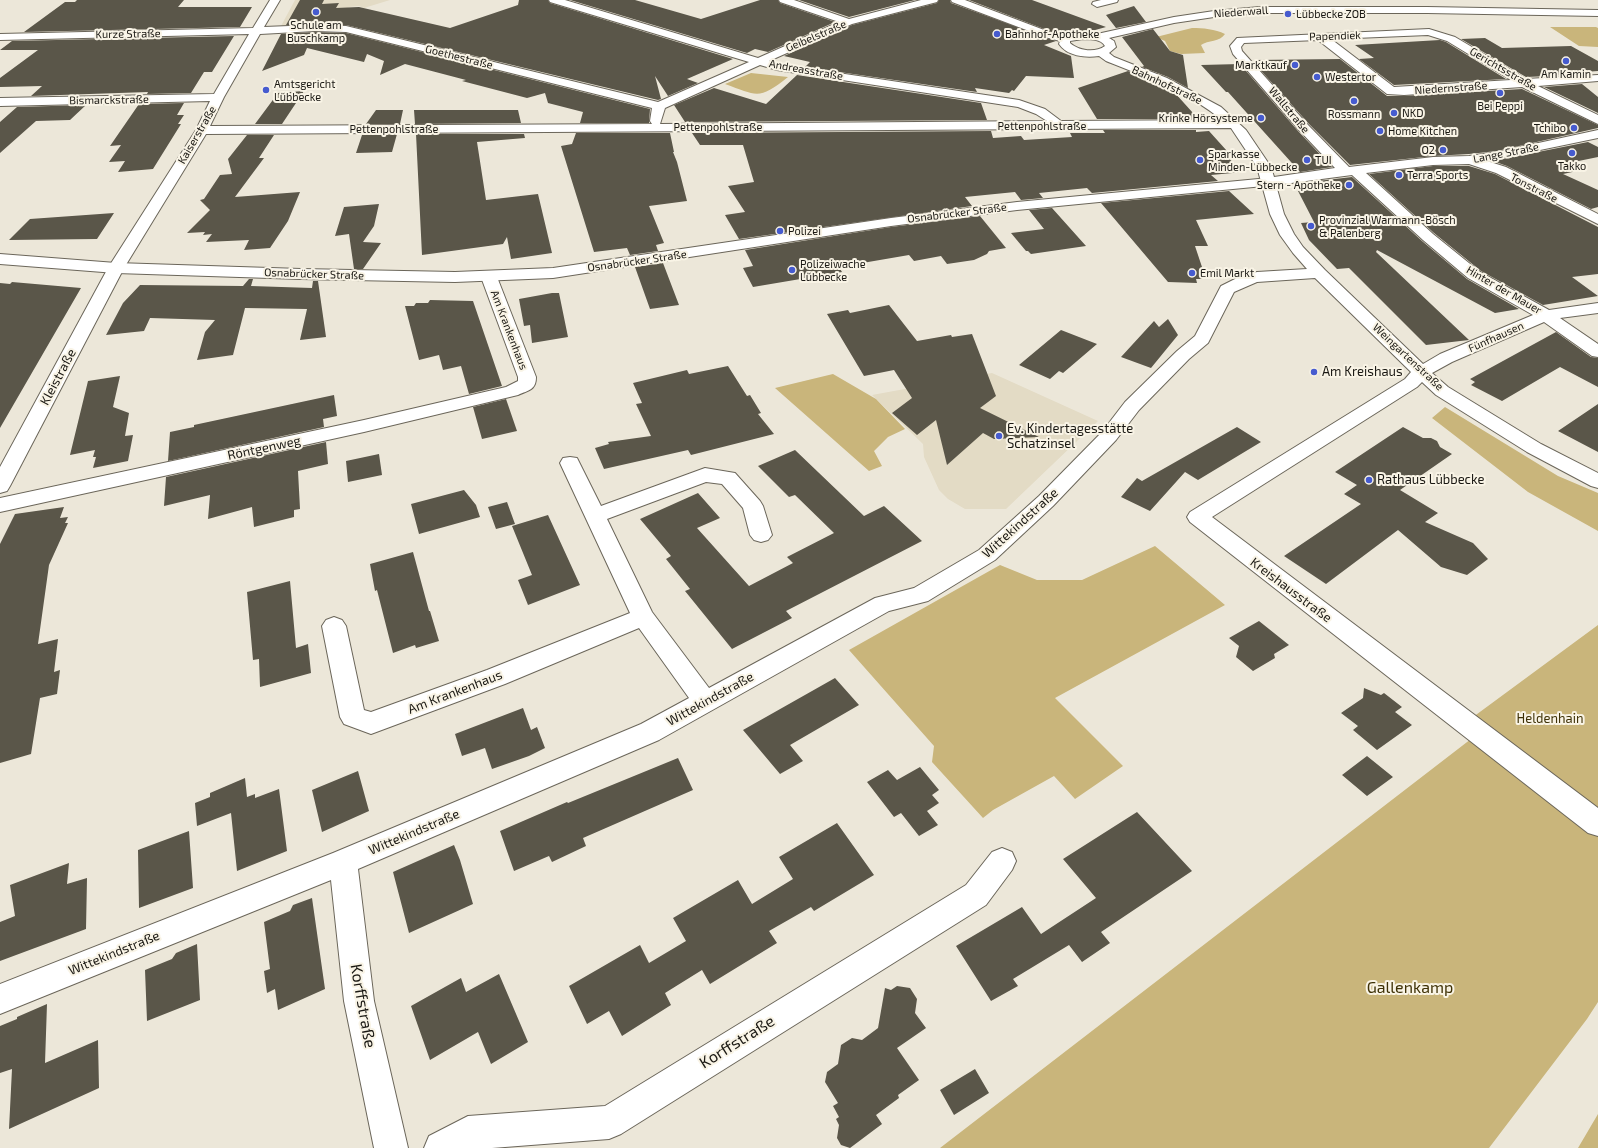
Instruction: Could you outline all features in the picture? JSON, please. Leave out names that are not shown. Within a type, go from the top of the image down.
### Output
[{"type":"street","name":"Kaiserstraße","points":[[116,268],[202,130],[218,97],[275,0]]},
{"type":"street","name":"Andreasstraße","points":[[554,0],[776,67],[1019,104],[1039,109],[1051,116],[1058,126]]},
{"type":"street","points":[[784,0],[848,22]]},
{"type":"street","name":"Geibelstraße","points":[[659,106],[757,61],[848,22],[933,0]]},
{"type":"street","points":[[956,0],[1049,35],[1066,39],[1083,36],[1098,37],[1110,43],[1111,47],[1101,52],[1084,52],[1071,49],[1064,44],[1066,39]]},
{"type":"street","points":[[1097,4],[1113,0]]},
{"type":"street","points":[[1392,0],[1404,10]]},
{"type":"street","name":"Niederwall","points":[[1110,43],[1159,28],[1260,10],[1404,10],[1598,13]]},
{"type":"street","name":"Niederwall","points":[[1098,37],[1174,20],[1289,15],[1506,12]]},
{"type":"street","points":[[1420,14],[1421,20],[1432,30],[1429,32]]},
{"type":"street","name":"Goethestraße","points":[[257,31],[315,28],[346,29],[659,106]]},
{"type":"street","name":"Kurze Straße","points":[[0,37],[257,31]]},
{"type":"street","name":"Papendiek","points":[[1237,36],[1321,37],[1429,32]]},
{"type":"street","name":"Gerichtsstraße","points":[[1429,32],[1451,39],[1524,83],[1598,120]]},
{"type":"street","name":"Wallstraße","points":[[1237,36],[1235,46],[1237,52],[1263,79],[1275,96],[1317,144],[1350,171]]},
{"type":"street","name":"Niedernstraße","points":[[1321,37],[1391,91],[1598,78]]},
{"type":"street","name":"Bahnhofstraße","points":[[1101,52],[1110,59],[1163,80],[1217,110],[1242,132],[1264,167],[1269,182]]},
{"type":"street","name":"Bismarckstraße","points":[[2,104],[218,97]]},
{"type":"street","points":[[655,128],[659,106]]},
{"type":"street","name":"Pettenpohlstraße","points":[[202,130],[1234,124]]},
{"type":"street","name":"Lange Straße","points":[[1269,182],[1296,177],[1433,161],[1469,160],[1497,156],[1598,134]]},
{"type":"street","name":"Tonstraße","points":[[1469,160],[1501,170],[1598,220]]},
{"type":"street","name":"Hinter der Mauer","points":[[1350,171],[1474,275],[1546,315],[1562,328],[1598,352]]},
{"type":"street","name":"Weingartenstraße","points":[[1269,182],[1277,214],[1287,235],[1298,250],[1421,372],[1442,391],[1491,422],[1534,448],[1598,481]]},
{"type":"street","name":"Osnabrücker Straße","points":[[0,259],[116,268],[309,274],[489,277],[553,273],[891,222],[1017,206],[1269,182]]},
{"type":"street","name":"Kleistraße","points":[[0,486],[116,268]]},
{"type":"street","name":"Wittekindstraße","points":[[0,999],[343,862],[650,732],[883,604],[920,595],[987,555],[1046,501],[1109,436],[1132,406],[1183,355],[1202,339],[1227,289],[1245,280],[1257,277],[1320,273]]},
{"type":"street","name":"Am Krankenhaus","points":[[489,277],[527,376],[527,384]]},
{"type":"street","name":"Fünfhausen","points":[[1421,372],[1446,358],[1546,315],[1598,308]]},
{"type":"street","name":"Kreishausstraße","points":[[1421,372],[1411,383],[1197,518],[1598,824]]},
{"type":"street","name":"Röntgenweg","points":[[0,505],[364,426],[512,391],[527,384]]},
{"type":"street","points":[[570,463],[644,617],[706,702]]},
{"type":"street","points":[[595,516],[706,475],[728,478],[753,506],[762,535]]},
{"type":"street","name":"Am Krankenhaus","points":[[334,626],[353,717],[371,723],[496,676],[644,617]]},
{"type":"street","name":"Korffstraße","points":[[441,1148],[468,1133],[610,1122],[976,895],[1002,861]]},
{"type":"street","name":"Korffstraße","points":[[343,862],[359,1001],[391,1148]]},
{"type":"shaded area","name":"Schule am Buschkamp","points":[[295,0],[390,0],[364,8],[359,6],[349,7],[339,15],[317,24],[281,26]]},
{"type":"shaded area","name":"Ev. Kindertagesstätte Schatzinsel","points":[[992,373],[1098,421],[1006,509],[965,509],[948,499],[939,490],[924,457],[923,444],[872,395]]},
{"type":"green space","points":[[1550,27],[1596,27],[1598,28],[1598,47],[1579,46]]},
{"type":"green space","points":[[1192,28],[1209,29],[1225,34],[1217,40],[1201,45],[1205,53],[1181,54],[1170,51],[1165,41],[1156,37]]},
{"type":"green space","points":[[751,73],[788,77],[771,89],[758,94],[725,84]]},
{"type":"green space","points":[[833,374],[876,399],[905,429],[888,437],[874,451],[882,466],[869,471],[775,388]]},
{"type":"green space","points":[[1445,407],[1558,476],[1598,493],[1598,531],[1528,492],[1432,418]]},
{"type":"green space","points":[[1155,546],[1225,605],[1055,698],[1123,766],[1075,799],[1054,776],[993,810],[983,818],[932,762],[934,746],[849,650],[1000,565],[1037,580],[1082,580]]},
{"type":"green space","name":"Heldenhain","points":[[1598,625],[1598,812],[1469,720]]},
{"type":"green space","name":"Gallenkamp","points":[[1471,739],[1598,835],[1598,1002],[1587,1019],[1489,1148],[940,1148]]},
{"type":"green space","points":[[1598,1114],[1598,1148],[1578,1148]]},
{"type":"building","points":[[77,0],[184,0],[178,7],[252,7],[240,27],[24,32],[65,2],[75,2]]},
{"type":"building","points":[[300,0],[324,0],[322,4],[339,3],[336,8],[359,7],[450,28],[518,5],[519,0],[548,0],[550,3],[733,59],[687,79],[698,83],[668,96],[655,76],[661,99],[658,100],[346,25],[286,25]]},
{"type":"building","points":[[570,0],[635,0],[701,19],[760,0],[778,0],[780,3],[835,22],[768,52],[755,49],[747,53]]},
{"type":"building","points":[[799,0],[915,0],[849,17]]},
{"type":"building","points":[[939,0],[950,0],[951,3],[1056,41],[1044,45],[1071,56],[1074,78],[1026,76],[1014,91],[1012,90],[1009,93],[975,88],[977,92],[805,67],[810,62],[784,56],[852,25],[937,3]]},
{"type":"building","points":[[969,0],[1032,0],[1106,27],[1088,32],[1066,34],[1052,32]]},
{"type":"building","points":[[1134,6],[1146,22],[1116,28],[1106,15]]},
{"type":"building","points":[[1153,29],[1170,51],[1183,55],[1188,88],[1168,77],[1142,67],[1144,66],[1122,37]]},
{"type":"building","points":[[315,32],[346,33],[650,109],[649,123],[580,123],[583,112],[548,103],[545,93],[527,98],[405,64],[380,75],[384,61],[367,54],[364,62],[307,48],[304,55],[262,71],[281,34]]},
{"type":"building","points":[[234,36],[212,72],[204,72],[191,93],[147,94],[148,92],[31,96],[42,86],[0,87],[0,78],[38,50],[0,50],[12,41]]},
{"type":"building","points":[[1485,38],[1502,48],[1571,46],[1598,61],[1598,71],[1570,73],[1572,75],[1526,77],[1461,39]]},
{"type":"building","points":[[1440,40],[1446,42],[1506,79],[1394,85],[1359,59],[1374,58],[1355,45]]},
{"type":"building","points":[[1340,59],[1387,96],[1522,89],[1598,125],[1598,128],[1497,151],[1350,165],[1309,124],[1255,64],[1258,64],[1254,60]]},
{"type":"building","points":[[1240,64],[1298,131],[1332,167],[1300,172],[1228,92],[1226,92],[1201,65]]},
{"type":"building","points":[[1128,71],[1177,93],[1175,93],[1193,113],[1194,119],[1097,119],[1078,88]]},
{"type":"building","points":[[797,75],[981,103],[987,120],[685,122],[674,105],[714,88],[766,104]]},
{"type":"building","points":[[1582,84],[1598,97],[1598,113],[1544,87]]},
{"type":"building","points":[[304,91],[282,124],[255,124],[278,93]]},
{"type":"building","points":[[184,103],[177,115],[184,115],[178,124],[181,124],[153,169],[118,172],[125,161],[109,162],[121,145],[110,146],[139,104]]},
{"type":"building","points":[[86,105],[70,120],[36,121],[0,153],[0,122],[17,107]]},
{"type":"building","points":[[376,110],[403,110],[400,124],[366,124]]},
{"type":"building","points":[[414,110],[518,110],[521,123],[415,124]]},
{"type":"building","points":[[1103,130],[1209,131],[1227,151],[1221,151],[1243,172],[1211,175],[1218,181],[1092,193],[1087,188],[1039,193],[1043,198],[1021,200],[1015,192],[965,197],[972,206],[739,239],[725,215],[745,212],[728,186],[754,182],[743,145],[700,145],[692,133],[991,131],[993,138],[1021,136],[1024,140],[1072,137],[1070,133],[1105,133]]},
{"type":"building","points":[[576,133],[670,133],[673,152],[687,201],[649,206],[664,243],[656,245],[658,251],[630,255],[627,248],[594,252],[561,146],[572,144]]},
{"type":"building","points":[[397,134],[392,152],[356,153],[362,135]]},
{"type":"building","points":[[416,134],[524,134],[525,138],[477,142],[486,200],[538,194],[552,253],[511,259],[507,237],[503,244],[422,255]]},
{"type":"building","points":[[247,135],[274,135],[259,158],[264,158],[235,197],[300,192],[288,221],[270,248],[244,250],[249,240],[206,242],[212,234],[203,235],[205,232],[187,233],[210,210],[200,200],[204,199],[220,175],[232,174],[228,159]]},
{"type":"building","points":[[1588,142],[1598,147],[1598,157],[1564,164],[1577,171],[1563,174],[1598,190],[1598,207],[1591,209],[1507,166],[1493,161]]},
{"type":"building","points":[[1433,166],[1469,166],[1495,174],[1598,227],[1598,274],[1572,277],[1598,296],[1543,305],[1481,271],[1434,233],[1369,174]]},
{"type":"building","points":[[1352,177],[1422,241],[1467,279],[1519,309],[1495,313],[1377,250],[1376,252],[1469,340],[1426,345],[1349,268],[1337,269],[1309,240],[1301,223],[1314,222],[1298,191],[1316,189],[1309,182]]},
{"type":"building","points":[[1229,191],[1254,214],[1196,220],[1208,246],[1195,246],[1206,279],[1196,279],[1197,283],[1168,282],[1101,203]]},
{"type":"building","points":[[379,204],[374,226],[363,242],[381,243],[363,269],[354,269],[349,234],[335,236],[344,207]]},
{"type":"building","points":[[1052,208],[1086,246],[1031,254],[1026,251],[1011,233],[1044,229],[1029,210]]},
{"type":"building","points":[[114,213],[97,239],[9,240],[30,219]]},
{"type":"building","points":[[980,216],[1006,248],[989,251],[987,254],[974,260],[947,264],[941,256],[914,261],[909,255],[839,267],[842,272],[753,287],[743,268],[753,266],[745,250],[891,227]]},
{"type":"building","points":[[663,263],[679,305],[650,309],[635,267]]},
{"type":"building","points":[[249,279],[253,279],[251,286],[312,288],[313,281],[318,281],[326,337],[300,340],[307,309],[245,308],[233,355],[197,360],[205,332],[215,320],[150,318],[144,331],[106,335],[123,303],[140,285],[243,286]]},
{"type":"building","points":[[12,282],[81,288],[0,428],[0,283],[10,284]]},
{"type":"building","points":[[559,293],[568,337],[532,343],[530,325],[524,326],[519,299]]},
{"type":"building","points":[[430,300],[473,301],[502,386],[469,394],[461,366],[443,370],[439,355],[419,360],[405,306],[414,306],[416,303],[428,303]]},
{"type":"building","points":[[889,305],[917,341],[951,335],[952,337],[972,334],[996,396],[980,408],[1039,437],[994,439],[983,433],[947,465],[936,420],[917,435],[892,413],[912,398],[894,370],[864,376],[827,314],[848,310],[850,313]]},
{"type":"building","points":[[1168,319],[1178,335],[1151,368],[1121,357],[1154,321],[1159,327]]},
{"type":"building","points":[[1061,330],[1097,344],[1063,373],[1059,371],[1050,379],[1019,365]]},
{"type":"building","points":[[1556,332],[1591,357],[1598,358],[1598,387],[1560,367],[1502,401],[1471,385],[1475,382],[1470,379]]},
{"type":"building","points":[[728,366],[747,396],[750,395],[761,413],[758,414],[774,434],[691,455],[688,450],[604,469],[595,448],[609,444],[608,442],[651,436],[636,404],[642,403],[633,383],[687,370],[689,374]]},
{"type":"building","points":[[120,376],[113,407],[129,413],[125,436],[133,435],[128,461],[93,468],[96,457],[93,457],[95,450],[70,455],[88,381]]},
{"type":"building","points":[[334,395],[337,416],[323,419],[324,427],[168,461],[170,432],[194,427],[194,425]]},
{"type":"building","points":[[506,399],[517,431],[482,439],[473,407]]},
{"type":"building","points":[[1598,404],[1598,452],[1558,431]]},
{"type":"building","points":[[1237,427],[1261,442],[1198,480],[1185,472],[1150,511],[1121,497],[1137,478],[1142,481]]},
{"type":"building","points":[[1403,427],[1423,438],[1431,438],[1437,441],[1440,447],[1452,454],[1400,490],[1438,513],[1425,522],[1473,543],[1488,559],[1467,575],[1441,567],[1398,530],[1326,584],[1284,556],[1361,504],[1344,494],[1357,485],[1335,472]]},
{"type":"building","points":[[326,442],[328,464],[298,471],[300,509],[294,510],[294,517],[254,527],[252,507],[208,519],[210,495],[164,506],[166,477]]},
{"type":"building","points":[[795,450],[864,516],[884,506],[922,541],[786,611],[792,618],[732,649],[685,591],[690,589],[666,559],[671,556],[640,519],[698,493],[720,518],[697,528],[749,586],[793,563],[787,557],[834,533],[795,495],[789,497],[758,466]]},
{"type":"building","points":[[379,454],[382,475],[348,482],[346,461]]},
{"type":"building","points":[[464,490],[476,505],[480,517],[419,534],[411,504]]},
{"type":"building","points":[[507,502],[515,524],[496,529],[488,507]]},
{"type":"building","points":[[64,507],[60,518],[68,517],[65,523],[68,523],[49,565],[38,644],[58,639],[54,672],[60,670],[57,694],[40,698],[31,754],[0,763],[0,544],[15,514]]},
{"type":"building","points":[[548,515],[580,585],[528,605],[518,580],[532,575],[512,526]]},
{"type":"building","points":[[413,552],[439,641],[416,648],[415,645],[393,653],[377,590],[375,591],[370,564]]},
{"type":"building","points":[[290,581],[296,648],[308,644],[311,673],[260,687],[259,659],[253,660],[247,592]]},
{"type":"building","points":[[1259,621],[1289,645],[1274,654],[1275,658],[1253,671],[1236,657],[1239,646],[1229,638]]},
{"type":"building","points":[[835,678],[859,705],[790,745],[803,761],[780,774],[743,730]]},
{"type":"building","points":[[1364,688],[1381,695],[1384,693],[1402,707],[1395,712],[1412,725],[1377,750],[1353,730],[1358,726],[1341,713],[1363,698]]},
{"type":"building","points":[[523,708],[531,730],[537,727],[545,748],[529,756],[492,769],[485,748],[462,756],[455,734]]},
{"type":"building","points":[[1367,756],[1393,777],[1367,796],[1342,775]]},
{"type":"building","points":[[678,758],[693,790],[583,838],[586,846],[552,862],[549,856],[514,871],[500,831],[567,802],[568,803]]},
{"type":"building","points":[[920,767],[939,790],[932,795],[939,803],[927,811],[938,825],[919,836],[901,813],[894,817],[867,782],[888,770],[897,780]]},
{"type":"building","points":[[358,771],[369,811],[322,832],[312,790]]},
{"type":"building","points":[[245,778],[247,797],[255,794],[255,798],[279,789],[287,851],[237,871],[231,813],[197,826],[195,803],[210,797],[210,793]]},
{"type":"building","points":[[1137,812],[1192,871],[1101,932],[1110,943],[1082,962],[1069,945],[1013,979],[1018,986],[991,1001],[956,946],[1022,907],[1041,934],[1096,898],[1063,859]]},
{"type":"building","points":[[837,823],[874,875],[814,911],[811,907],[769,931],[777,943],[710,984],[702,970],[665,993],[671,1005],[622,1036],[609,1011],[587,1024],[569,986],[640,945],[649,963],[686,941],[673,918],[738,880],[752,904],[793,879],[779,857]]},
{"type":"building","points":[[189,831],[193,888],[139,908],[138,850]]},
{"type":"building","points":[[454,845],[473,904],[409,933],[393,872]]},
{"type":"building","points":[[69,863],[67,884],[87,878],[86,929],[0,961],[0,922],[15,916],[10,885]]},
{"type":"building","points":[[312,898],[325,989],[278,1010],[275,989],[267,993],[264,971],[270,969],[264,922],[290,911],[293,905]]},
{"type":"building","points":[[197,944],[200,1000],[147,1021],[145,970],[172,959],[176,953]]},
{"type":"building","points":[[499,974],[528,1042],[491,1064],[478,1032],[430,1060],[411,1006],[461,978],[466,992]]},
{"type":"building","points":[[897,986],[910,988],[917,999],[915,1013],[926,1028],[897,1048],[919,1080],[898,1095],[899,1098],[876,1115],[882,1124],[850,1148],[841,1145],[837,1138],[839,1125],[836,1119],[839,1117],[833,1106],[838,1103],[825,1082],[827,1072],[838,1064],[841,1045],[852,1038],[862,1040],[878,1028],[885,988],[891,990]]},
{"type":"building","points":[[47,1004],[45,1063],[98,1040],[99,1088],[9,1129],[12,1069],[0,1073],[0,1026]]},
{"type":"building","points":[[975,1069],[989,1093],[954,1115],[940,1090]]},
{"type":"place","name":"Schule am Buschkamp","points":[[316,12]]},
{"type":"place","name":"Lübbecke ZOB","points":[[1288,14]]},
{"type":"place","name":"Bahnhof-Apotheke","points":[[997,34]]},
{"type":"place","name":"Am Kamin","points":[[1566,61]]},
{"type":"place","name":"Marktkauf","points":[[1295,65]]},
{"type":"place","name":"Westertor","points":[[1317,77]]},
{"type":"place","name":"Amtsgericht Lübbecke","points":[[266,90]]},
{"type":"place","name":"Bei Peppi","points":[[1500,93]]},
{"type":"place","name":"Rossmann","points":[[1354,101]]},
{"type":"place","name":"NKD","points":[[1394,113]]},
{"type":"place","name":"Krinke Hörsysteme","points":[[1261,118]]},
{"type":"place","name":"Tchibo","points":[[1574,128]]},
{"type":"place","name":"Home Kitchen","points":[[1380,131]]},
{"type":"place","name":"O2","points":[[1443,150]]},
{"type":"place","name":"Takko","points":[[1572,153]]},
{"type":"place","name":"Sparkasse Minden-Lübbecke","points":[[1200,160]]},
{"type":"place","name":"TUI","points":[[1307,160]]},
{"type":"place","name":"Terra Sports","points":[[1399,175]]},
{"type":"place","name":"Stern - Apotheke","points":[[1349,185]]},
{"type":"place","name":"Provinzial Warmann-Bösch & Palenberg","points":[[1311,226]]},
{"type":"place","name":"Polizei","points":[[780,231]]},
{"type":"place","name":"Polizeiwache Lübbecke","points":[[792,270]]},
{"type":"place","name":"Emil Markt","points":[[1192,273]]},
{"type":"place","name":"Am Kreishaus","points":[[1314,372]]},
{"type":"place","name":"Ev. Kindertagesstätte Schatzinsel","points":[[999,436]]},
{"type":"place","name":"Rathaus Lübbecke","points":[[1369,480]]}]
